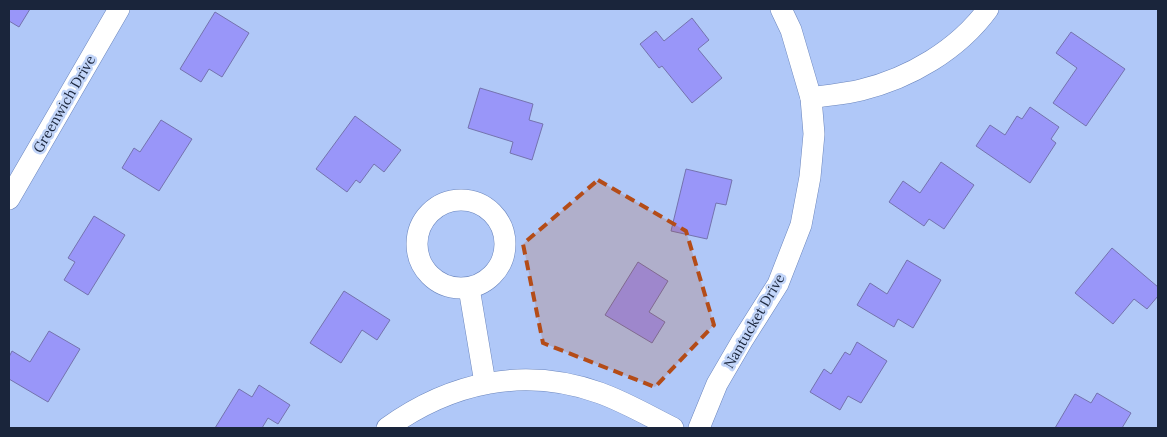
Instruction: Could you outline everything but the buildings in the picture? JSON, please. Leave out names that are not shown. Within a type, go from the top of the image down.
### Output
[{"type":"street","name":"Greenwich Drive","points":[[9,198],[119,9]]},
{"type":"street","name":"Nantucket Drive","points":[[698,428],[717,384],[778,284],[801,225],[810,177],[814,134],[812,98],[791,30],[781,9]]},
{"type":"street","points":[[812,98],[861,90],[911,72],[957,43],[988,9]]},
{"type":"street","points":[[461,200],[479,204],[494,215],[503,231],[505,249],[499,267],[486,280],[469,288],[451,287],[434,280],[422,266],[416,248],[419,230],[428,214],[443,203],[461,200]]},
{"type":"street","points":[[469,288],[485,383]]},
{"type":"street","points":[[387,428],[410,412],[441,396],[485,383],[510,380],[551,382],[575,386],[601,394],[672,428]]},
{"type":"highlighted area","points":[[598,180],[686,231],[714,325],[655,387],[543,343],[523,244]]}]
